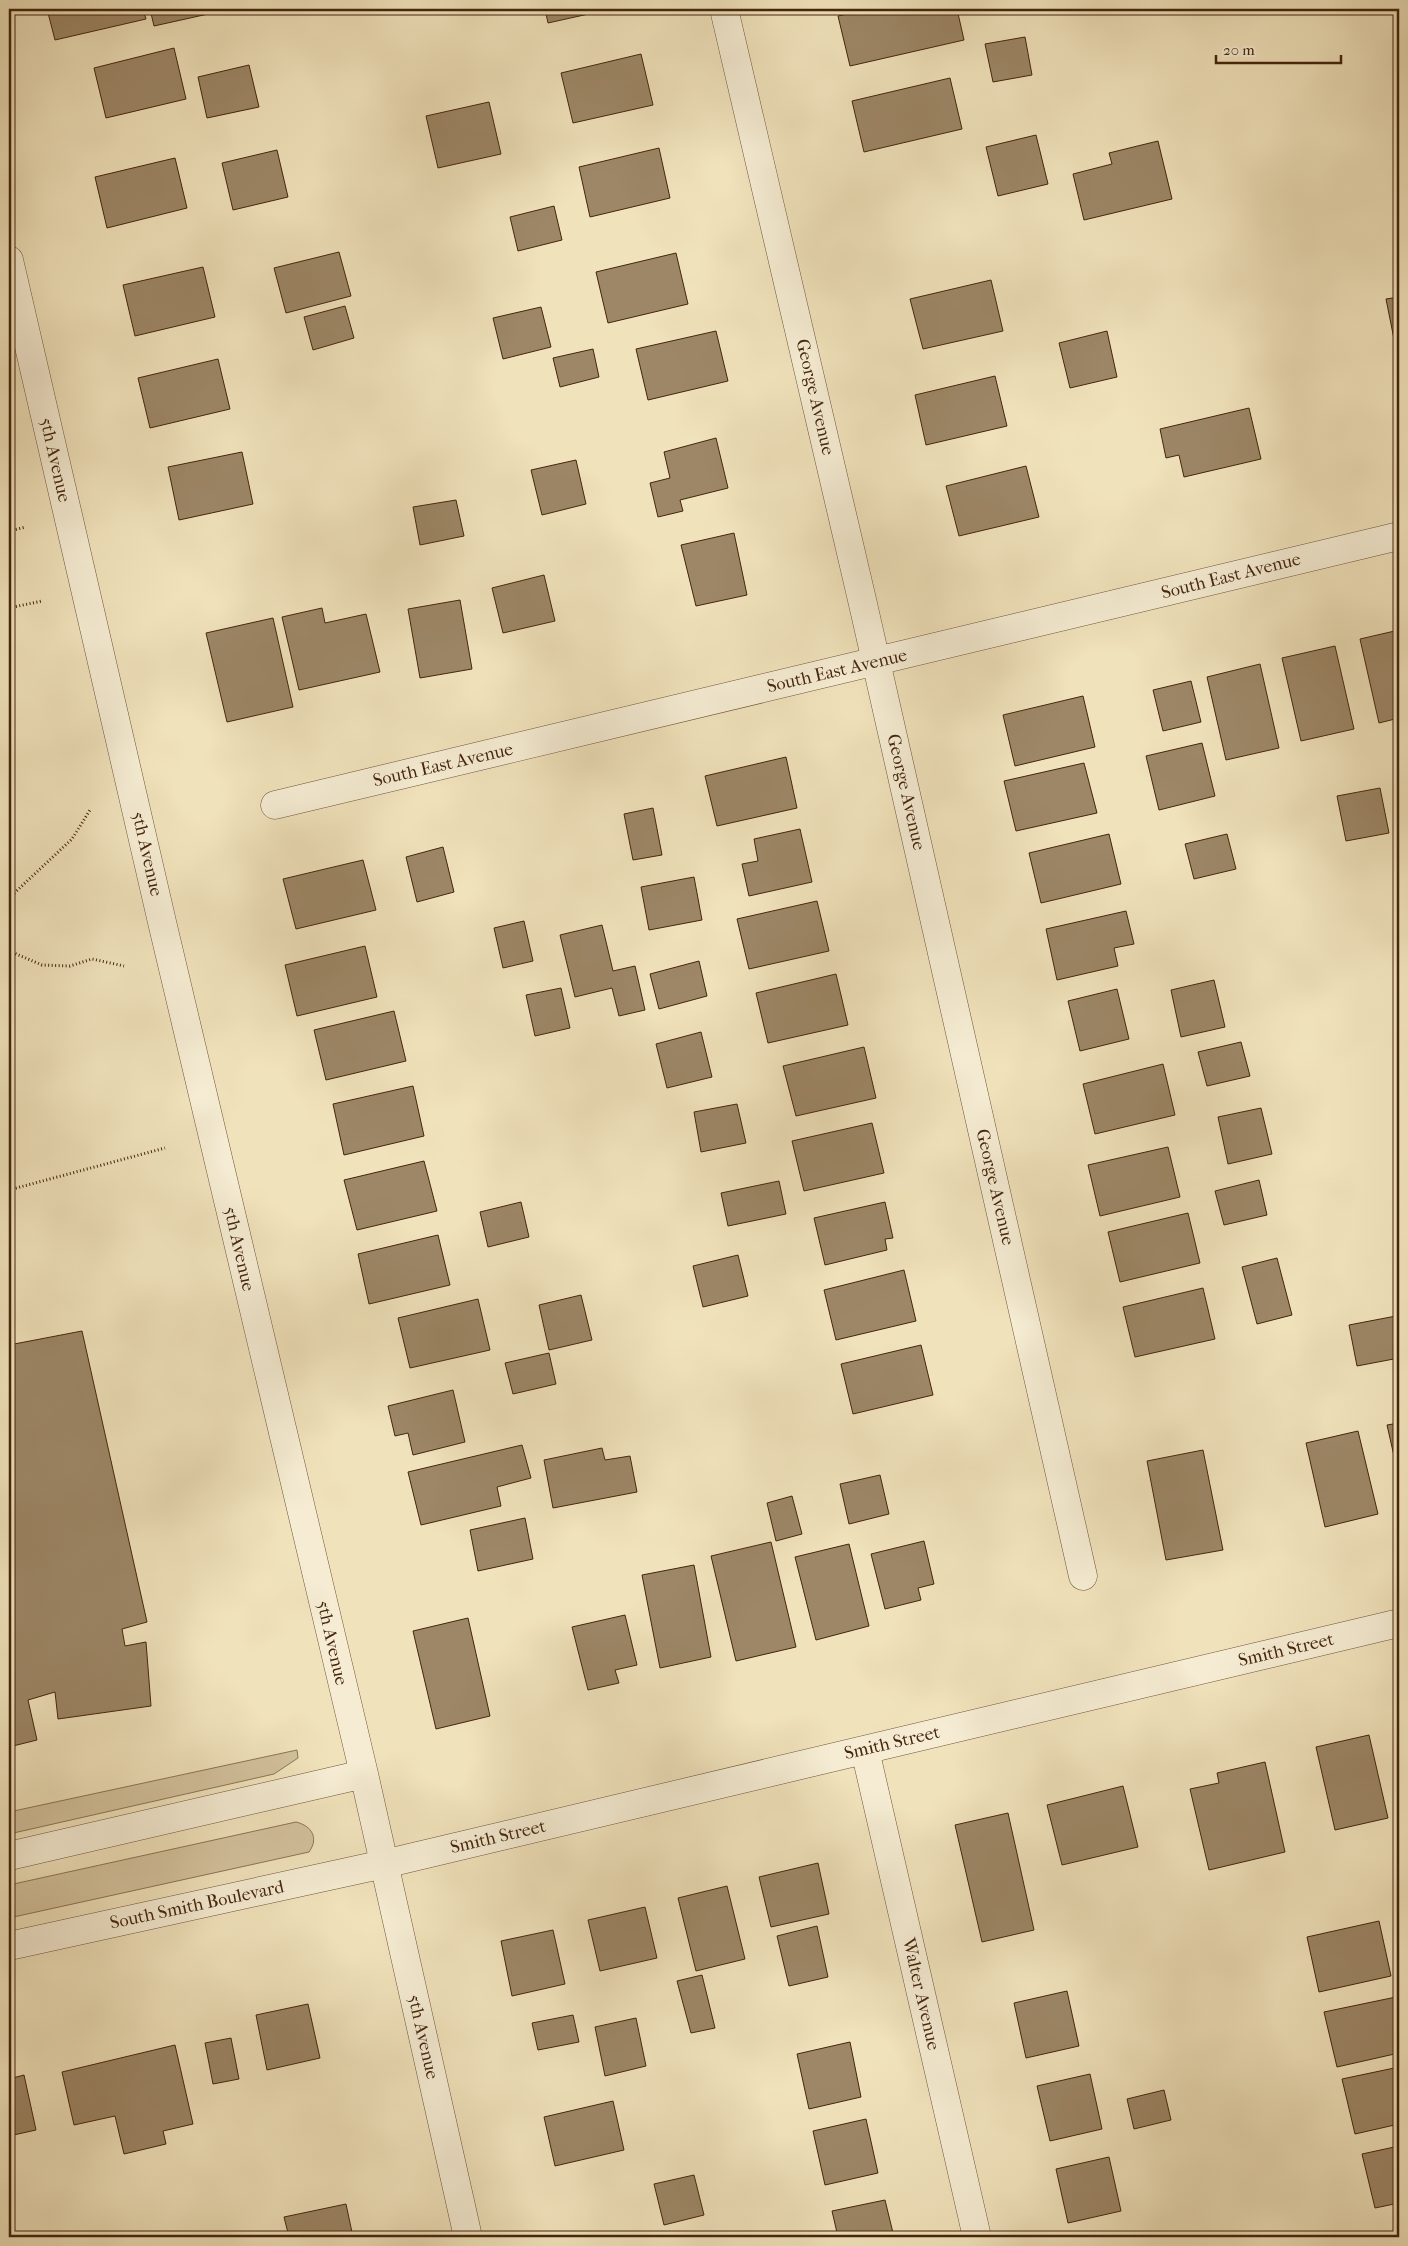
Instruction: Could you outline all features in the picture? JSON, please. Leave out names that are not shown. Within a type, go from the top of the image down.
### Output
[{"type":"street","name":"George Avenue","points":[[724,9],[876,662],[1084,1576]]},
{"type":"street","name":"5th Avenue","points":[[9,260],[167,942],[364,1774],[468,2237]]},
{"type":"street","name":"South East Avenue","points":[[275,805],[1399,536]]},
{"type":"street","name":"Smith Street","points":[[384,1864],[1399,1623]]},
{"type":"street","name":"Walter Avenue","points":[[865,1750],[977,2237]]},
{"type":"street","points":[[9,1856],[364,1774]]},
{"type":"street","name":"South Smith Boulevard","points":[[9,1946],[384,1864]]},
{"type":"path","points":[[9,531],[26,527]]},
{"type":"path","points":[[9,608],[42,601]]},
{"type":"path","points":[[9,898],[72,838],[90,810]]},
{"type":"path","points":[[9,951],[42,965],[70,966],[92,959],[124,966]]},
{"type":"path","points":[[9,1190],[165,1148]]},
{"type":"shaded area","points":[[297,1750],[298,1758],[274,1774],[9,1834],[9,1812]]},
{"type":"shaded area","points":[[296,1822],[306,1826],[314,1837],[309,1852],[9,1918],[9,1885]]},
{"type":"building","points":[[47,9],[143,9],[146,19],[55,40]]},
{"type":"building","points":[[150,9],[207,9],[208,14],[154,26]]},
{"type":"building","points":[[545,9],[611,9],[548,23]]},
{"type":"building","points":[[869,9],[957,9],[964,40],[850,66],[838,16]]},
{"type":"building","points":[[1025,37],[1032,75],[993,82],[985,44]]},
{"type":"building","points":[[174,48],[186,99],[106,118],[94,68]]},
{"type":"building","points":[[641,54],[653,105],[573,123],[561,73]]},
{"type":"building","points":[[249,65],[259,107],[207,118],[198,77]]},
{"type":"building","points":[[950,78],[962,129],[864,152],[852,101]]},
{"type":"building","points":[[489,102],[501,154],[438,168],[426,116]]},
{"type":"building","points":[[1036,135],[1048,184],[998,196],[986,147]]},
{"type":"building","points":[[1158,141],[1172,199],[1084,220],[1073,174],[1112,164],[1109,153]]},
{"type":"building","points":[[659,148],[670,198],[590,217],[579,167]]},
{"type":"building","points":[[277,150],[288,197],[233,210],[222,163]]},
{"type":"building","points":[[175,158],[187,208],[107,228],[95,177]]},
{"type":"building","points":[[554,206],[562,240],[518,251],[510,217]]},
{"type":"building","points":[[339,252],[351,296],[286,313],[274,268]]},
{"type":"building","points":[[676,253],[688,304],[608,323],[596,272]]},
{"type":"building","points":[[203,267],[215,317],[135,336],[123,285]]},
{"type":"building","points":[[991,280],[1003,331],[923,349],[910,299]]},
{"type":"building","points":[[1399,297],[1399,354],[1397,354],[1386,299]]},
{"type":"building","points":[[345,306],[354,338],[313,350],[304,317]]},
{"type":"building","points":[[541,307],[551,347],[503,359],[493,318]]},
{"type":"building","points":[[716,331],[728,381],[648,400],[636,349]]},
{"type":"building","points":[[1107,331],[1117,377],[1070,388],[1059,343]]},
{"type":"building","points":[[593,349],[599,377],[560,387],[553,358]]},
{"type":"building","points":[[218,359],[230,409],[150,428],[138,378]]},
{"type":"building","points":[[995,376],[1007,426],[926,445],[915,395]]},
{"type":"building","points":[[1249,408],[1261,459],[1184,477],[1179,455],[1166,458],[1160,429]]},
{"type":"building","points":[[716,438],[728,488],[680,500],[683,511],[658,517],[650,483],[670,478],[664,452]]},
{"type":"building","points":[[242,452],[253,504],[179,520],[168,467]]},
{"type":"building","points":[[576,460],[586,504],[542,515],[531,470]]},
{"type":"building","points":[[1026,466],[1039,517],[959,536],[946,486]]},
{"type":"building","points":[[456,500],[464,536],[420,545],[413,507]]},
{"type":"building","points":[[734,533],[747,595],[696,606],[681,545]]},
{"type":"building","points":[[544,575],[555,621],[503,633],[492,588]]},
{"type":"building","points":[[460,600],[472,669],[420,678],[408,609]]},
{"type":"building","points":[[322,608],[325,623],[366,614],[380,672],[299,690],[282,617]]},
{"type":"building","points":[[273,618],[293,707],[227,722],[206,633]]},
{"type":"building","points":[[1399,630],[1399,718],[1379,723],[1360,639]]},
{"type":"building","points":[[1335,646],[1354,729],[1301,741],[1282,658]]},
{"type":"building","points":[[1260,664],[1279,748],[1226,760],[1207,677]]},
{"type":"building","points":[[1191,681],[1201,722],[1163,731],[1153,690]]},
{"type":"building","points":[[1083,696],[1095,747],[1015,766],[1003,715]]},
{"type":"building","points":[[1202,743],[1215,796],[1159,810],[1146,756]]},
{"type":"building","points":[[786,757],[797,808],[717,826],[705,776]]},
{"type":"building","points":[[1084,763],[1097,813],[1016,831],[1004,781]]},
{"type":"building","points":[[1380,788],[1389,833],[1346,841],[1337,796]]},
{"type":"building","points":[[653,808],[662,855],[633,860],[624,814]]},
{"type":"building","points":[[800,829],[812,882],[749,896],[742,864],[758,861],[754,839]]},
{"type":"building","points":[[1109,834],[1121,884],[1041,903],[1029,853]]},
{"type":"building","points":[[1227,834],[1236,869],[1194,879],[1185,844]]},
{"type":"building","points":[[443,847],[454,892],[417,902],[406,857]]},
{"type":"building","points":[[363,860],[376,910],[296,929],[283,879]]},
{"type":"building","points":[[694,877],[702,920],[649,930],[641,887]]},
{"type":"building","points":[[817,901],[829,951],[749,969],[737,919]]},
{"type":"building","points":[[1126,911],[1134,944],[1114,948],[1118,966],[1057,980],[1046,929]]},
{"type":"building","points":[[524,921],[533,961],[503,968],[494,928]]},
{"type":"building","points":[[602,925],[613,971],[635,966],[645,1010],[619,1016],[612,988],[575,997],[560,935]]},
{"type":"building","points":[[365,946],[377,997],[297,1016],[285,965]]},
{"type":"building","points":[[699,961],[707,996],[659,1009],[650,974]]},
{"type":"building","points":[[836,974],[848,1025],[768,1043],[756,993]]},
{"type":"building","points":[[1214,980],[1225,1027],[1181,1037],[1171,990]]},
{"type":"building","points":[[561,988],[570,1028],[535,1036],[526,995]]},
{"type":"building","points":[[1117,989],[1129,1039],[1080,1051],[1068,1001]]},
{"type":"building","points":[[394,1011],[406,1061],[326,1080],[314,1030]]},
{"type":"building","points":[[701,1032],[712,1077],[667,1088],[656,1044]]},
{"type":"building","points":[[1241,1042],[1250,1076],[1207,1086],[1198,1052]]},
{"type":"building","points":[[864,1047],[876,1098],[796,1116],[783,1066]]},
{"type":"building","points":[[1163,1064],[1175,1115],[1095,1134],[1083,1084]]},
{"type":"building","points":[[413,1086],[424,1136],[344,1155],[333,1104]]},
{"type":"building","points":[[737,1104],[746,1143],[701,1152],[694,1112]]},
{"type":"building","points":[[1261,1108],[1272,1154],[1228,1164],[1218,1117]]},
{"type":"building","points":[[872,1123],[884,1173],[804,1191],[792,1141]]},
{"type":"building","points":[[1168,1147],[1180,1197],[1100,1216],[1088,1165]]},
{"type":"building","points":[[424,1161],[437,1211],[357,1230],[344,1180]]},
{"type":"building","points":[[1259,1180],[1267,1215],[1224,1225],[1215,1191]]},
{"type":"building","points":[[779,1181],[786,1214],[728,1226],[721,1193]]},
{"type":"building","points":[[521,1202],[529,1237],[488,1247],[480,1212]]},
{"type":"building","points":[[885,1202],[893,1238],[885,1239],[887,1250],[825,1265],[814,1218]]},
{"type":"building","points":[[1188,1213],[1200,1263],[1120,1282],[1108,1232]]},
{"type":"building","points":[[438,1235],[450,1285],[369,1304],[358,1254]]},
{"type":"building","points":[[738,1255],[748,1296],[703,1307],[693,1266]]},
{"type":"building","points":[[1277,1258],[1292,1315],[1257,1324],[1242,1267]]},
{"type":"building","points":[[904,1270],[916,1321],[836,1340],[824,1290]]},
{"type":"building","points":[[1203,1288],[1215,1339],[1135,1357],[1123,1307]]},
{"type":"building","points":[[581,1295],[592,1340],[549,1350],[539,1305]]},
{"type":"building","points":[[478,1299],[490,1350],[410,1368],[398,1318]]},
{"type":"building","points":[[1396,1316],[1399,1333],[1399,1358],[1357,1366],[1349,1325]]},
{"type":"building","points":[[82,1331],[147,1622],[122,1629],[125,1646],[146,1642],[151,1706],[58,1719],[55,1692],[28,1700],[37,1740],[9,1747],[9,1345]]},
{"type":"building","points":[[921,1345],[933,1395],[853,1414],[841,1364]]},
{"type":"building","points":[[549,1353],[556,1384],[513,1394],[505,1363]]},
{"type":"building","points":[[453,1390],[465,1442],[413,1455],[408,1433],[395,1436],[388,1406]]},
{"type":"building","points":[[1399,1423],[1399,1478],[1387,1425]]},
{"type":"building","points":[[1358,1431],[1378,1514],[1325,1527],[1306,1443]]},
{"type":"building","points":[[522,1445],[531,1478],[497,1487],[501,1506],[421,1525],[408,1472]]},
{"type":"building","points":[[602,1448],[605,1460],[630,1456],[637,1492],[553,1508],[544,1460]]},
{"type":"building","points":[[1203,1450],[1223,1550],[1166,1560],[1147,1461]]},
{"type":"building","points":[[880,1475],[889,1514],[849,1524],[840,1484]]},
{"type":"building","points":[[792,1496],[802,1534],[776,1541],[767,1503]]},
{"type":"building","points":[[525,1518],[533,1559],[478,1571],[470,1530]]},
{"type":"building","points":[[924,1541],[934,1584],[918,1588],[921,1600],[885,1609],[871,1554]]},
{"type":"building","points":[[771,1542],[796,1647],[736,1661],[711,1556]]},
{"type":"building","points":[[849,1544],[869,1626],[816,1640],[795,1557]]},
{"type":"building","points":[[694,1565],[711,1657],[660,1668],[642,1575]]},
{"type":"building","points":[[625,1615],[637,1665],[615,1670],[619,1683],[588,1690],[572,1627]]},
{"type":"building","points":[[468,1618],[490,1716],[436,1729],[413,1631]]},
{"type":"building","points":[[1369,1735],[1388,1818],[1335,1830],[1316,1747]]},
{"type":"building","points":[[1265,1762],[1285,1852],[1209,1870],[1190,1789],[1219,1783],[1217,1773]]},
{"type":"building","points":[[1123,1786],[1138,1847],[1062,1865],[1047,1805]]},
{"type":"building","points":[[1008,1813],[1034,1930],[982,1942],[955,1825]]},
{"type":"building","points":[[818,1863],[829,1914],[771,1927],[759,1877]]},
{"type":"building","points":[[727,1886],[745,1959],[696,1971],[678,1898]]},
{"type":"building","points":[[645,1907],[657,1958],[600,1971],[588,1920]]},
{"type":"building","points":[[1379,1921],[1391,1976],[1319,1992],[1307,1937]]},
{"type":"building","points":[[817,1926],[828,1977],[789,1986],[777,1936]]},
{"type":"building","points":[[553,1930],[565,1984],[512,1996],[501,1941]]},
{"type":"building","points":[[702,1975],[715,2028],[691,2033],[677,1981]]},
{"type":"building","points":[[1067,1991],[1079,2046],[1026,2058],[1014,2003]]},
{"type":"building","points":[[1396,1997],[1399,2011],[1399,2053],[1337,2067],[1324,2012]]},
{"type":"building","points":[[308,2004],[320,2058],[267,2070],[256,2015]]},
{"type":"building","points":[[573,2015],[579,2042],[538,2050],[532,2023]]},
{"type":"building","points":[[636,2018],[646,2066],[605,2076],[595,2027]]},
{"type":"building","points":[[231,2038],[239,2079],[213,2084],[205,2043]]},
{"type":"building","points":[[850,2042],[861,2097],[809,2109],[797,2054]]},
{"type":"building","points":[[175,2045],[193,2124],[163,2131],[166,2144],[124,2154],[115,2116],[74,2125],[62,2072]]},
{"type":"building","points":[[1399,2067],[1399,2124],[1355,2134],[1342,2079]]},
{"type":"building","points":[[1090,2074],[1102,2129],[1050,2141],[1037,2086]]},
{"type":"building","points":[[24,2075],[36,2130],[9,2136],[9,2079]]},
{"type":"building","points":[[1164,2090],[1171,2120],[1134,2129],[1127,2099]]},
{"type":"building","points":[[613,2101],[624,2150],[555,2166],[544,2117]]},
{"type":"building","points":[[866,2119],[878,2173],[825,2185],[813,2131]]},
{"type":"building","points":[[1399,2146],[1399,2203],[1375,2208],[1362,2154]]},
{"type":"building","points":[[1109,2157],[1121,2211],[1068,2223],[1056,2169]]},
{"type":"building","points":[[694,2175],[704,2215],[664,2225],[654,2184]]},
{"type":"building","points":[[885,2200],[894,2237],[838,2237],[832,2211]]},
{"type":"building","points":[[346,2204],[353,2237],[289,2237],[284,2217]]}]
